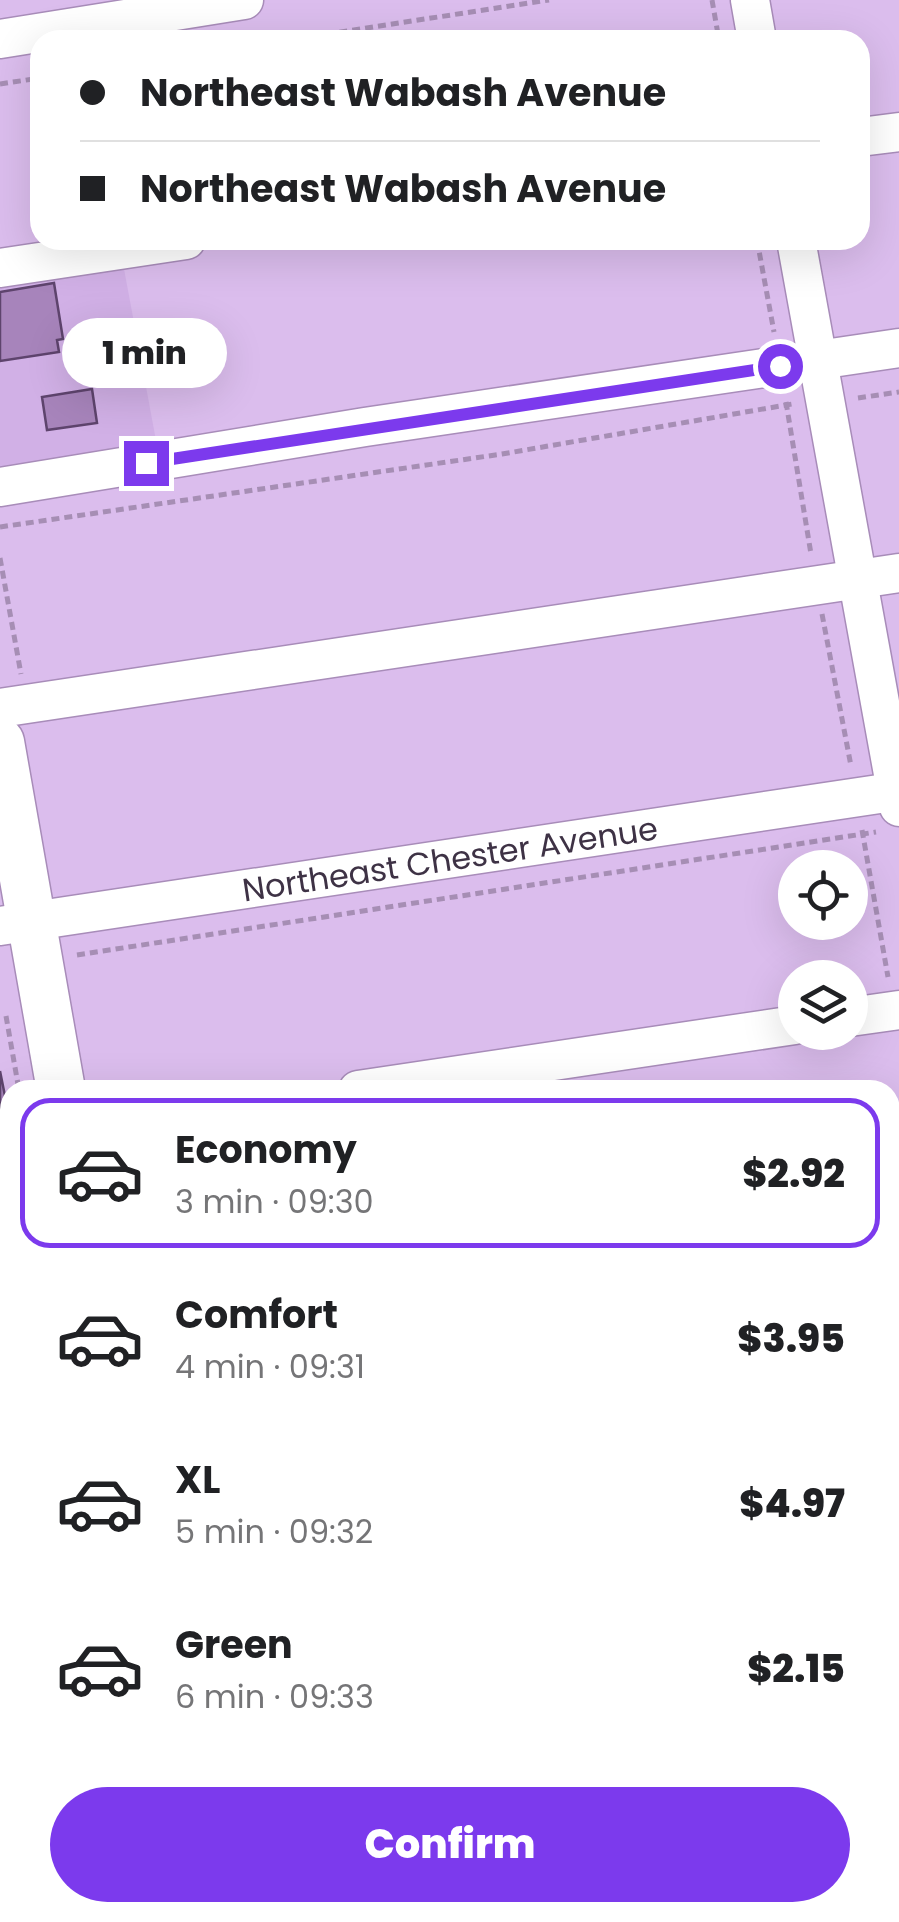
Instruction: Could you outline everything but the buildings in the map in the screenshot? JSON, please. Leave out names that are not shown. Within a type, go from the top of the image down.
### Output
[{"type":"main road","points":[[0,742],[23,935],[59,1080]]},
{"type":"street","points":[[56,30],[244,0]]},
{"type":"street","points":[[750,0],[755,30]]},
{"type":"street","points":[[0,39],[30,34]]},
{"type":"street","points":[[870,136],[899,132]]},
{"type":"street","points":[[0,268],[120,250]]},
{"type":"street","points":[[798,250],[860,580],[894,805]]},
{"type":"street","points":[[0,487],[346,430],[899,348]]},
{"type":"street","points":[[0,708],[899,574]]},
{"type":"street","name":"Northeast Chester Avenue","points":[[23,935],[860,816],[894,805]]},
{"type":"street","points":[[868,1014],[896,1010]]},
{"type":"street","points":[[425,1080],[778,1028]]},
{"type":"path","points":[[353,30],[549,0]]},
{"type":"path","points":[[712,0],[718,30]]},
{"type":"path","points":[[0,84],[30,80]]},
{"type":"path","points":[[759,250],[896,1010]]},
{"type":"path","points":[[0,526],[483,457],[786,405],[899,392]]},
{"type":"path","points":[[23,935],[71,956],[860,816],[894,805]]},
{"type":"path","points":[[6,1016],[17,1080]]},
{"type":"shaded area","points":[[66,250],[120,250],[158,451],[0,472],[0,260]]},
{"type":"route","points":[[146,463],[780,366]]}]
